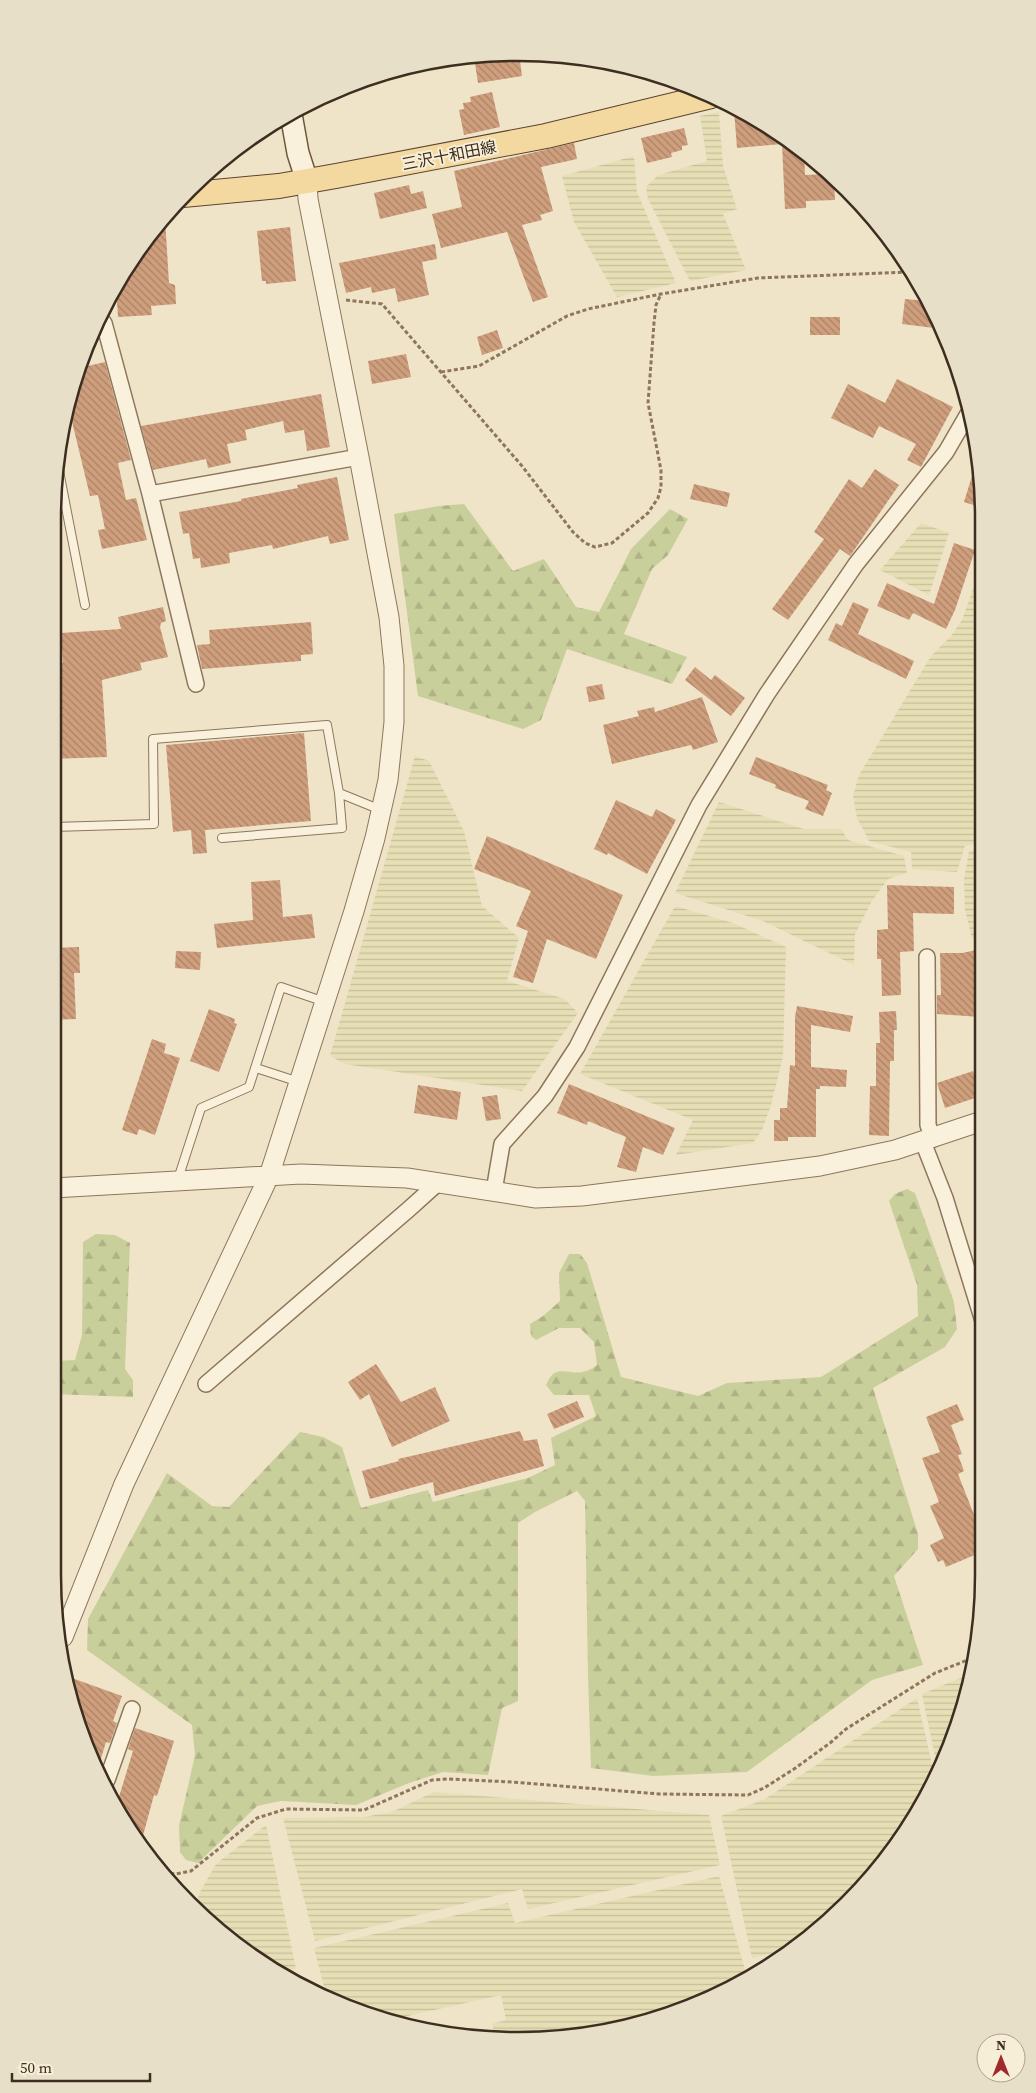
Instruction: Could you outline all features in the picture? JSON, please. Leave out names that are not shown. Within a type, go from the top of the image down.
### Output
[{"type":"main road","name":"三沢十和田線","points":[[195,195],[279,186],[546,136],[699,99]]},
{"type":"main road","points":[[292,121],[298,153],[307,181]]},
{"type":"street","points":[[65,1633],[124,1484],[269,1176],[356,902],[382,810],[388,780],[394,722],[394,666],[389,617],[308,199],[307,181]]},
{"type":"street","points":[[104,324],[150,494],[196,684]]},
{"type":"street","points":[[494,1191],[502,1144],[545,1096],[577,1047],[699,805],[767,694],[856,564],[946,452],[964,421]]},
{"type":"street","points":[[150,494],[359,457]]},
{"type":"street","points":[[927,957],[928,1140],[975,1294]]},
{"type":"street","points":[[61,1188],[301,1174],[372,1176],[438,1182],[536,1198],[582,1196],[820,1166],[895,1150],[975,1123]]},
{"type":"street","points":[[206,1384],[395,1222],[438,1182]]},
{"type":"street","points":[[108,1777],[132,1709]]},
{"type":"lane","points":[[62,487],[85,605]]},
{"type":"lane","points":[[61,827],[154,824],[153,739],[327,725],[339,793],[342,828],[222,838]]},
{"type":"lane","points":[[339,793],[382,810]]},
{"type":"lane","points":[[178,1181],[201,1108],[250,1087],[281,987],[325,1002]]},
{"type":"lane","points":[[256,1068],[299,1082]]},
{"type":"path","points":[[440,372],[479,366],[567,316],[661,294],[758,278],[903,272]]},
{"type":"path","points":[[328,298],[382,304],[522,466],[573,532],[585,543],[595,547],[612,543],[648,513],[658,498],[661,487],[660,470],[648,403],[656,305],[661,294]]},
{"type":"path","points":[[173,1874],[191,1871],[257,1818],[286,1809],[364,1810],[432,1780],[512,1782],[659,1794],[748,1795],[787,1774],[846,1729],[935,1673],[967,1660]]},
{"type":"shaded area","points":[[719,112],[723,166],[737,209],[723,214],[746,270],[690,281],[648,199],[646,187],[658,175],[707,161],[700,116]]},
{"type":"shaded area","points":[[634,156],[637,192],[676,283],[617,297],[574,222],[562,176]]},
{"type":"shaded area","points":[[921,523],[949,533],[929,595],[880,570]]},
{"type":"shaded area","points":[[975,583],[975,844],[965,846],[957,872],[912,869],[911,852],[869,841],[857,818],[853,796],[859,775],[931,656],[951,636],[962,620]]},
{"type":"shaded area","points":[[415,756],[429,761],[464,831],[482,906],[519,938],[507,981],[565,999],[578,1013],[522,1091],[345,1064],[330,1056]]},
{"type":"shaded area","points":[[719,802],[804,829],[841,829],[848,840],[904,856],[907,873],[888,879],[872,901],[855,934],[854,965],[763,921],[675,893]]},
{"type":"shaded area","points":[[975,850],[975,939],[972,939],[965,910],[964,879],[969,851]]},
{"type":"shaded area","points":[[675,906],[733,923],[786,947],[783,1057],[771,1105],[762,1130],[753,1143],[676,1155],[693,1120],[580,1074]]},
{"type":"shaded area","points":[[963,1677],[951,1722],[936,1760],[922,1694]]},
{"type":"shaded area","points":[[917,1698],[932,1767],[898,1829],[861,1876],[819,1918],[776,1952],[752,1958],[721,1816],[765,1799]]},
{"type":"shaded area","points":[[434,1792],[709,1815],[720,1865],[528,1909],[522,1889],[315,1941],[283,1818],[364,1817],[392,1812]]},
{"type":"shaded area","points":[[266,1825],[296,1969],[289,1971],[264,1955],[197,1900],[216,1864]]},
{"type":"shaded area","points":[[719,1876],[745,1970],[749,1969],[693,1997],[665,2008],[636,2016],[578,2028],[548,2031],[494,2031],[492,2024],[506,2020],[501,1995],[404,2017],[400,2016],[371,2008],[325,1989],[314,1948],[508,1903],[515,1923]]},
{"type":"green space","points":[[464,504],[513,571],[544,559],[576,607],[599,612],[631,549],[670,509],[688,519],[668,555],[652,569],[624,634],[687,657],[672,684],[567,649],[541,720],[523,729],[418,696],[394,514],[439,506]]},
{"type":"green space","points":[[907,1189],[915,1193],[954,1302],[957,1329],[945,1347],[873,1388],[918,1534],[918,1549],[894,1576],[923,1665],[872,1680],[747,1772],[653,1776],[591,1768],[585,1501],[577,1491],[535,1512],[518,1523],[518,1701],[502,1708],[488,1775],[443,1772],[409,1783],[356,1805],[281,1801],[257,1806],[198,1863],[186,1860],[180,1852],[179,1826],[195,1755],[192,1725],[87,1650],[88,1619],[167,1473],[212,1506],[229,1507],[300,1432],[323,1437],[342,1447],[361,1508],[428,1490],[433,1502],[528,1478],[555,1465],[551,1438],[596,1416],[589,1395],[554,1395],[546,1385],[550,1378],[558,1372],[580,1372],[589,1370],[597,1365],[594,1342],[580,1328],[559,1328],[536,1340],[531,1336],[530,1324],[543,1316],[560,1301],[559,1273],[569,1254],[580,1254],[587,1263],[621,1377],[698,1396],[727,1383],[821,1377],[918,1316],[917,1285],[889,1201],[895,1194]]},
{"type":"green space","points":[[96,1234],[115,1235],[130,1243],[125,1369],[133,1380],[133,1397],[61,1394],[61,1361],[75,1360],[82,1335],[83,1242]]},
{"type":"building","points":[[520,61],[522,76],[478,83],[475,63]]},
{"type":"building","points":[[492,92],[500,127],[464,135],[459,110],[464,109],[463,103],[471,102],[470,97]]},
{"type":"building","points":[[734,116],[780,144],[737,148]]},
{"type":"building","points":[[684,128],[688,145],[682,146],[682,150],[671,153],[672,157],[647,163],[641,138]]},
{"type":"building","points":[[574,143],[577,159],[541,167],[553,211],[540,215],[542,220],[522,225],[548,297],[533,302],[507,232],[441,248],[432,214],[462,207],[454,171]]},
{"type":"building","points":[[782,146],[805,163],[805,175],[818,174],[834,189],[835,200],[806,201],[806,208],[785,209]]},
{"type":"building","points":[[409,185],[411,194],[423,191],[427,208],[380,219],[374,193]]},
{"type":"building","points":[[290,227],[296,281],[266,284],[266,281],[262,281],[257,231]]},
{"type":"building","points":[[166,228],[169,283],[175,285],[176,304],[151,306],[152,315],[118,317],[117,300],[138,264]]},
{"type":"building","points":[[435,244],[437,259],[422,262],[429,295],[398,302],[395,288],[372,293],[371,287],[346,293],[339,263]]},
{"type":"building","points":[[905,299],[920,300],[933,328],[902,324]]},
{"type":"building","points":[[810,317],[840,317],[840,335],[810,335]]},
{"type":"building","points":[[497,330],[503,348],[482,355],[477,337]]},
{"type":"building","points":[[406,354],[411,377],[372,384],[368,361]]},
{"type":"building","points":[[105,362],[131,460],[118,463],[126,500],[136,498],[147,540],[102,549],[98,530],[105,529],[98,495],[90,496],[72,421],[87,366]]},
{"type":"building","points":[[897,379],[953,407],[921,467],[907,460],[916,444],[879,426],[873,438],[831,418],[848,384],[885,403]]},
{"type":"building","points":[[321,394],[330,447],[307,451],[304,430],[285,433],[283,421],[245,430],[247,440],[227,444],[231,463],[208,468],[206,459],[153,470],[141,426]]},
{"type":"building","points":[[875,469],[899,485],[850,556],[840,549],[788,620],[772,609],[824,539],[814,532],[849,479],[862,488]]},
{"type":"building","points":[[973,474],[975,505],[964,502]]},
{"type":"building","points":[[337,477],[349,540],[330,544],[328,536],[273,549],[272,545],[229,553],[230,563],[201,568],[200,558],[193,559],[189,533],[183,534],[179,512],[241,501],[241,499],[298,488],[297,485]]},
{"type":"building","points":[[694,484],[730,493],[727,507],[690,499]]},
{"type":"building","points":[[954,543],[975,550],[955,610],[946,629],[913,613],[909,620],[877,606],[887,583],[934,604]]},
{"type":"building","points":[[853,602],[869,609],[858,634],[914,661],[906,679],[828,640],[836,623],[842,626]]},
{"type":"building","points":[[163,607],[166,621],[161,623],[160,627],[168,657],[140,663],[142,670],[102,680],[107,757],[61,759],[61,663],[63,663],[61,633],[121,629],[118,617]]},
{"type":"building","points":[[311,622],[313,654],[301,655],[301,661],[202,669],[197,645],[210,644],[209,630]]},
{"type":"building","points":[[695,667],[711,680],[715,675],[745,698],[731,716],[685,680]]},
{"type":"building","points":[[602,684],[605,699],[589,702],[586,687]]},
{"type":"building","points":[[702,697],[718,742],[693,750],[691,745],[612,764],[603,725],[639,716],[637,711],[654,707],[655,712]]},
{"type":"building","points":[[304,733],[311,821],[205,830],[207,853],[193,854],[191,830],[173,832],[166,745]]},
{"type":"building","points":[[756,757],[828,785],[826,790],[832,793],[823,816],[805,809],[809,801],[775,788],[776,785],[749,774]]},
{"type":"building","points":[[616,800],[652,817],[656,809],[676,820],[647,874],[608,853],[607,855],[594,849]]},
{"type":"building","points":[[487,836],[623,895],[596,959],[547,939],[533,983],[513,977],[528,931],[516,926],[531,891],[474,869]]},
{"type":"building","points":[[280,880],[283,917],[312,914],[315,938],[217,948],[214,924],[253,920],[251,882]]},
{"type":"building","points":[[887,885],[954,887],[954,914],[913,913],[914,951],[900,952],[901,995],[882,996],[881,959],[877,959],[877,930],[888,929]]},
{"type":"building","points":[[79,947],[80,973],[74,973],[76,1019],[61,1020],[61,948]]},
{"type":"building","points":[[975,950],[975,1017],[937,1014],[937,995],[941,995],[940,953],[962,953]]},
{"type":"building","points":[[176,951],[201,952],[200,970],[175,968]]},
{"type":"building","points":[[797,1006],[853,1016],[850,1032],[811,1025],[811,1067],[847,1070],[846,1087],[820,1086],[820,1089],[816,1089],[816,1137],[788,1137],[788,1141],[774,1141],[774,1120],[780,1120],[780,1108],[787,1108],[790,1065],[795,1066],[795,1017]]},
{"type":"building","points":[[209,1009],[235,1019],[234,1023],[237,1024],[219,1072],[190,1061]]},
{"type":"building","points":[[896,1011],[897,1030],[894,1030],[894,1061],[890,1061],[889,1136],[869,1135],[870,1086],[876,1086],[876,1043],[880,1043],[879,1012]]},
{"type":"building","points":[[152,1039],[166,1044],[164,1053],[180,1058],[155,1135],[139,1129],[137,1135],[122,1130]]},
{"type":"building","points":[[973,1071],[975,1077],[975,1098],[945,1108],[937,1083]]},
{"type":"building","points":[[569,1084],[675,1128],[663,1155],[643,1147],[636,1172],[617,1167],[626,1137],[588,1121],[587,1125],[557,1113]]},
{"type":"building","points":[[418,1085],[461,1092],[457,1120],[414,1113]]},
{"type":"building","points":[[497,1095],[501,1119],[486,1121],[482,1097]]},
{"type":"building","points":[[376,1364],[401,1402],[435,1387],[450,1421],[392,1447],[369,1394],[360,1400],[348,1382]]},
{"type":"building","points":[[577,1401],[584,1417],[554,1429],[547,1414]]},
{"type":"building","points":[[957,1404],[964,1420],[951,1425],[962,1454],[958,1455],[964,1471],[958,1474],[975,1517],[975,1555],[946,1567],[943,1560],[938,1562],[930,1545],[944,1538],[930,1506],[939,1502],[922,1458],[940,1452],[926,1417]]},
{"type":"building","points":[[520,1431],[524,1441],[537,1439],[544,1466],[435,1496],[433,1482],[370,1499],[362,1471],[399,1461],[398,1459]]},
{"type":"building","points":[[74,1679],[122,1696],[113,1721],[117,1723],[110,1743],[106,1742],[100,1760],[85,1722]]},
{"type":"building","points":[[135,1728],[174,1741],[157,1796],[154,1795],[143,1836],[119,1797],[133,1751],[128,1749]]}]
